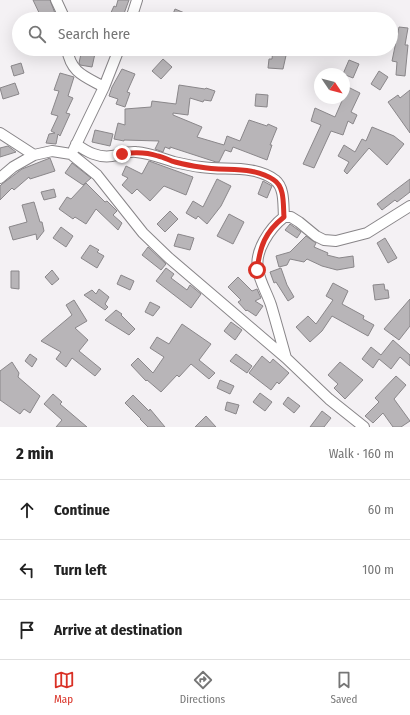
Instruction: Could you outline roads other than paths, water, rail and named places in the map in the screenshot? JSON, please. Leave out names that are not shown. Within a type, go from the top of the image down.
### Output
[{"type":"street","points":[[56,0],[62,12]]},
{"type":"street","points":[[133,12],[137,0]]},
{"type":"street","points":[[68,56],[75,70],[104,87]]},
{"type":"street","points":[[71,154],[104,87],[116,56]]},
{"type":"street","points":[[0,133],[34,155]]},
{"type":"street","points":[[76,144],[95,155],[112,156],[135,152],[158,155],[174,162],[201,168],[227,170],[247,169],[262,174],[276,180],[282,190],[284,217]]},
{"type":"street","points":[[0,178],[13,167],[34,155],[52,151],[71,154],[97,175],[143,233],[164,253],[200,286],[286,358],[329,400],[364,427]]},
{"type":"street","points":[[286,358],[270,304],[257,270],[260,252],[267,235],[284,217],[291,217],[316,236],[324,240],[336,241],[367,232],[410,206]]}]
